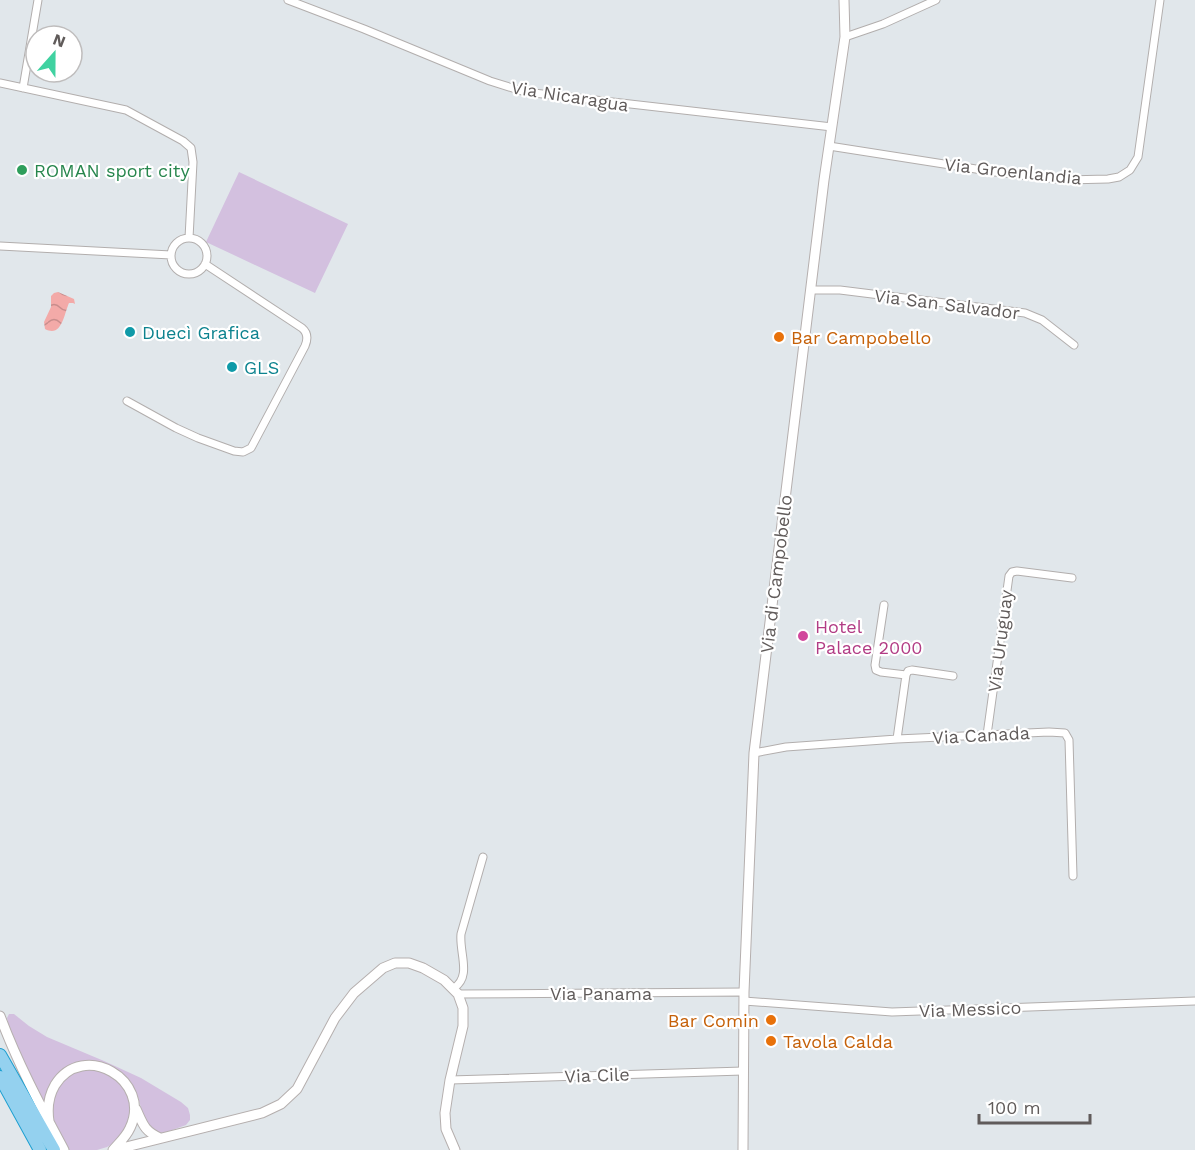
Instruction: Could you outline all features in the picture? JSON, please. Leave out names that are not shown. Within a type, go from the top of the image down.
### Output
[{"type":"highway","points":[[0,1055],[60,1149]]},
{"type":"highway","points":[[0,1077],[40,1150]]},
{"type":"street","points":[[23,88],[38,0]]},
{"type":"street","name":"Via Nicaragua","points":[[288,0],[490,81],[525,92],[832,128]]},
{"type":"street","name":"Via di Campobello","points":[[743,1150],[744,996],[754,753],[829,146],[846,38],[844,0]]},
{"type":"street","points":[[846,38],[936,0]]},
{"type":"street","name":"Via Groenlandia","points":[[829,146],[1049,179],[1108,179],[1123,175],[1134,166],[1138,157],[1160,0]]},
{"type":"street","points":[[0,83],[126,110],[188,145],[193,162],[189,238]]},
{"type":"street","points":[[189,238],[195,239],[206,252],[205,264],[190,274],[174,266],[171,255],[177,243],[189,238]]},
{"type":"street","points":[[0,246],[171,255]]},
{"type":"street","points":[[127,401],[198,438],[234,452],[243,452],[250,448],[305,346],[307,334],[302,328],[205,264]]},
{"type":"street","name":"Via San Salvador","points":[[811,290],[840,290],[1025,313],[1042,320],[1074,345]]},
{"type":"street","name":"Via Uruguay","points":[[987,735],[1009,576],[1012,572],[1017,571],[1072,578]]},
{"type":"street","points":[[884,605],[876,669],[881,672],[906,675]]},
{"type":"street","points":[[897,739],[908,671],[953,676]]},
{"type":"street","name":"Via Canada","points":[[754,753],[786,747],[897,739],[1064,733],[1067,735],[1073,876]]},
{"type":"street","points":[[456,991],[464,969],[461,934],[483,857]]},
{"type":"street","points":[[113,1150],[262,1113],[287,1100],[301,1084],[331,1025],[344,1005],[366,981],[383,968],[402,963],[417,965],[435,974],[456,991],[461,1001],[464,1015],[463,1026],[450,1080],[445,1122],[455,1150]]},
{"type":"street","name":"Via Panama","points":[[456,991],[744,996]]},
{"type":"street","name":"Via Messico","points":[[744,996],[885,1011],[1195,1001]]},
{"type":"street","points":[[0,1016],[10,1044],[49,1121],[60,1149]]},
{"type":"street","points":[[49,1121],[48,1104],[56,1083],[69,1071],[89,1065],[102,1067],[118,1076],[128,1086],[145,1128],[160,1138]]},
{"type":"street","name":"Via Cile","points":[[450,1080],[743,1071]]},
{"type":"street","points":[[113,1150],[129,1129],[134,1118],[135,1106]]},
{"type":"shaded area","points":[[239,172],[348,224],[315,293],[206,242]]},
{"type":"shaded area","points":[[9,1014],[14,1014],[47,1037],[141,1078],[188,1108],[190,1120],[186,1125],[164,1133],[157,1133],[147,1123],[136,1092],[126,1077],[112,1067],[96,1062],[78,1063],[44,1104],[8,1023]]},
{"type":"shaded area","points":[[96,1069],[120,1081],[132,1104],[129,1126],[114,1143],[107,1147],[97,1150],[69,1150],[53,1121],[51,1108],[58,1086],[74,1072]]},
{"type":"water","points":[[58,292],[74,299],[75,304],[69,303],[62,324],[51,331],[45,329],[44,322],[51,307],[51,296]]},
{"type":"place","name":"ROMAN sport city","points":[[22,170]]},
{"type":"place","name":"Duecì Grafica","points":[[130,332]]},
{"type":"place","name":"Bar Campobello","points":[[779,337]]},
{"type":"place","name":"GLS","points":[[232,367]]},
{"type":"place","name":"Hotel Palace 2000","points":[[803,636]]},
{"type":"place","name":"Bar Comin","points":[[771,1020]]},
{"type":"place","name":"Tavola Calda","points":[[771,1041]]}]
